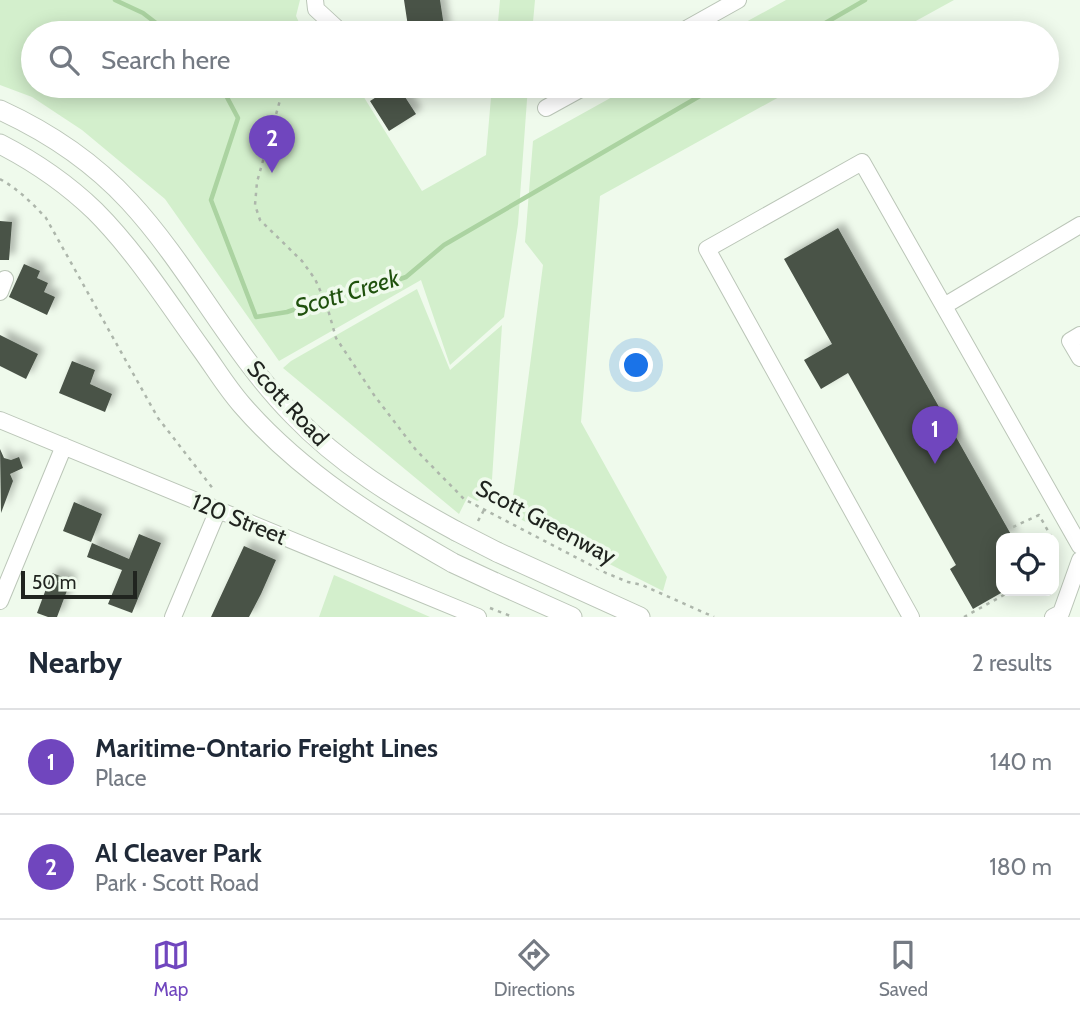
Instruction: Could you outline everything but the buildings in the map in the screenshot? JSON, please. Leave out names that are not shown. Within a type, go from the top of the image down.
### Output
[{"type":"main road","name":"Scott Road","points":[[0,110],[63,144],[127,199],[169,251],[264,383],[321,443],[387,491],[456,531],[640,617]]},
{"type":"main road","name":"Scott Road","points":[[0,144],[33,162],[65,185],[94,211],[144,270],[241,404],[302,465],[375,517],[453,563],[572,617]]},
{"type":"street","points":[[315,0],[316,9],[329,21]]},
{"type":"street","points":[[700,21],[737,0]]},
{"type":"street","points":[[546,108],[564,98]]},
{"type":"street","points":[[911,617],[707,249],[862,163],[1080,546]]},
{"type":"street","points":[[944,306],[1080,225]]},
{"type":"street","points":[[1080,335],[1070,341],[1080,358]]},
{"type":"street","name":"120 Street","points":[[0,420],[218,501],[476,617]]},
{"type":"street","points":[[0,601],[64,446]]},
{"type":"street","points":[[173,617],[218,501]]},
{"type":"street","points":[[1053,617],[1062,613],[1080,560]]},
{"type":"path","name":"Scott Greenway","points":[[281,98],[257,182],[255,205],[260,220],[302,261],[321,292],[336,338],[374,395],[416,450],[464,499],[606,573],[642,585],[714,617]]},
{"type":"path","points":[[0,179],[12,186],[46,218],[158,418],[218,501]]},
{"type":"path","points":[[478,521],[484,510]]},
{"type":"path","points":[[1013,527],[1039,515],[1049,533]]},
{"type":"path","points":[[964,617],[1001,596]]},
{"type":"green space","points":[[0,0],[300,0],[296,16],[298,21],[21,21],[21,93],[0,85]]},
{"type":"green space","points":[[500,0],[535,0],[533,21],[498,21]]},
{"type":"green space","points":[[786,0],[954,0],[916,21],[748,21]]},
{"type":"green space","points":[[34,98],[364,98],[422,191],[486,155],[491,98],[527,98],[518,224],[504,317],[450,365],[421,280],[279,361],[165,199],[82,130]]},
{"type":"green space","points":[[610,98],[777,98],[600,196],[581,422],[667,577],[663,591],[520,519],[512,504],[543,265],[525,242],[533,141]]},
{"type":"green space","points":[[417,289],[450,370],[502,325],[491,495],[477,501],[468,496],[459,514],[283,368]]},
{"type":"green space","points":[[334,575],[430,617],[319,617]]},
{"type":"waterway","name":"Scott Creek","points":[[115,0],[153,21]]},
{"type":"waterway","name":"Scott Creek","points":[[829,21],[865,0]]},
{"type":"waterway","name":"Scott Creek","points":[[227,98],[238,118],[211,200],[256,317],[287,312],[342,293],[377,287],[406,277],[444,245],[696,98]]},
{"type":"place","name":"Al Cleaver Park","points":[[272,173]]},
{"type":"place","name":"Maritime-Ontario Freight Lines","points":[[935,464]]}]
